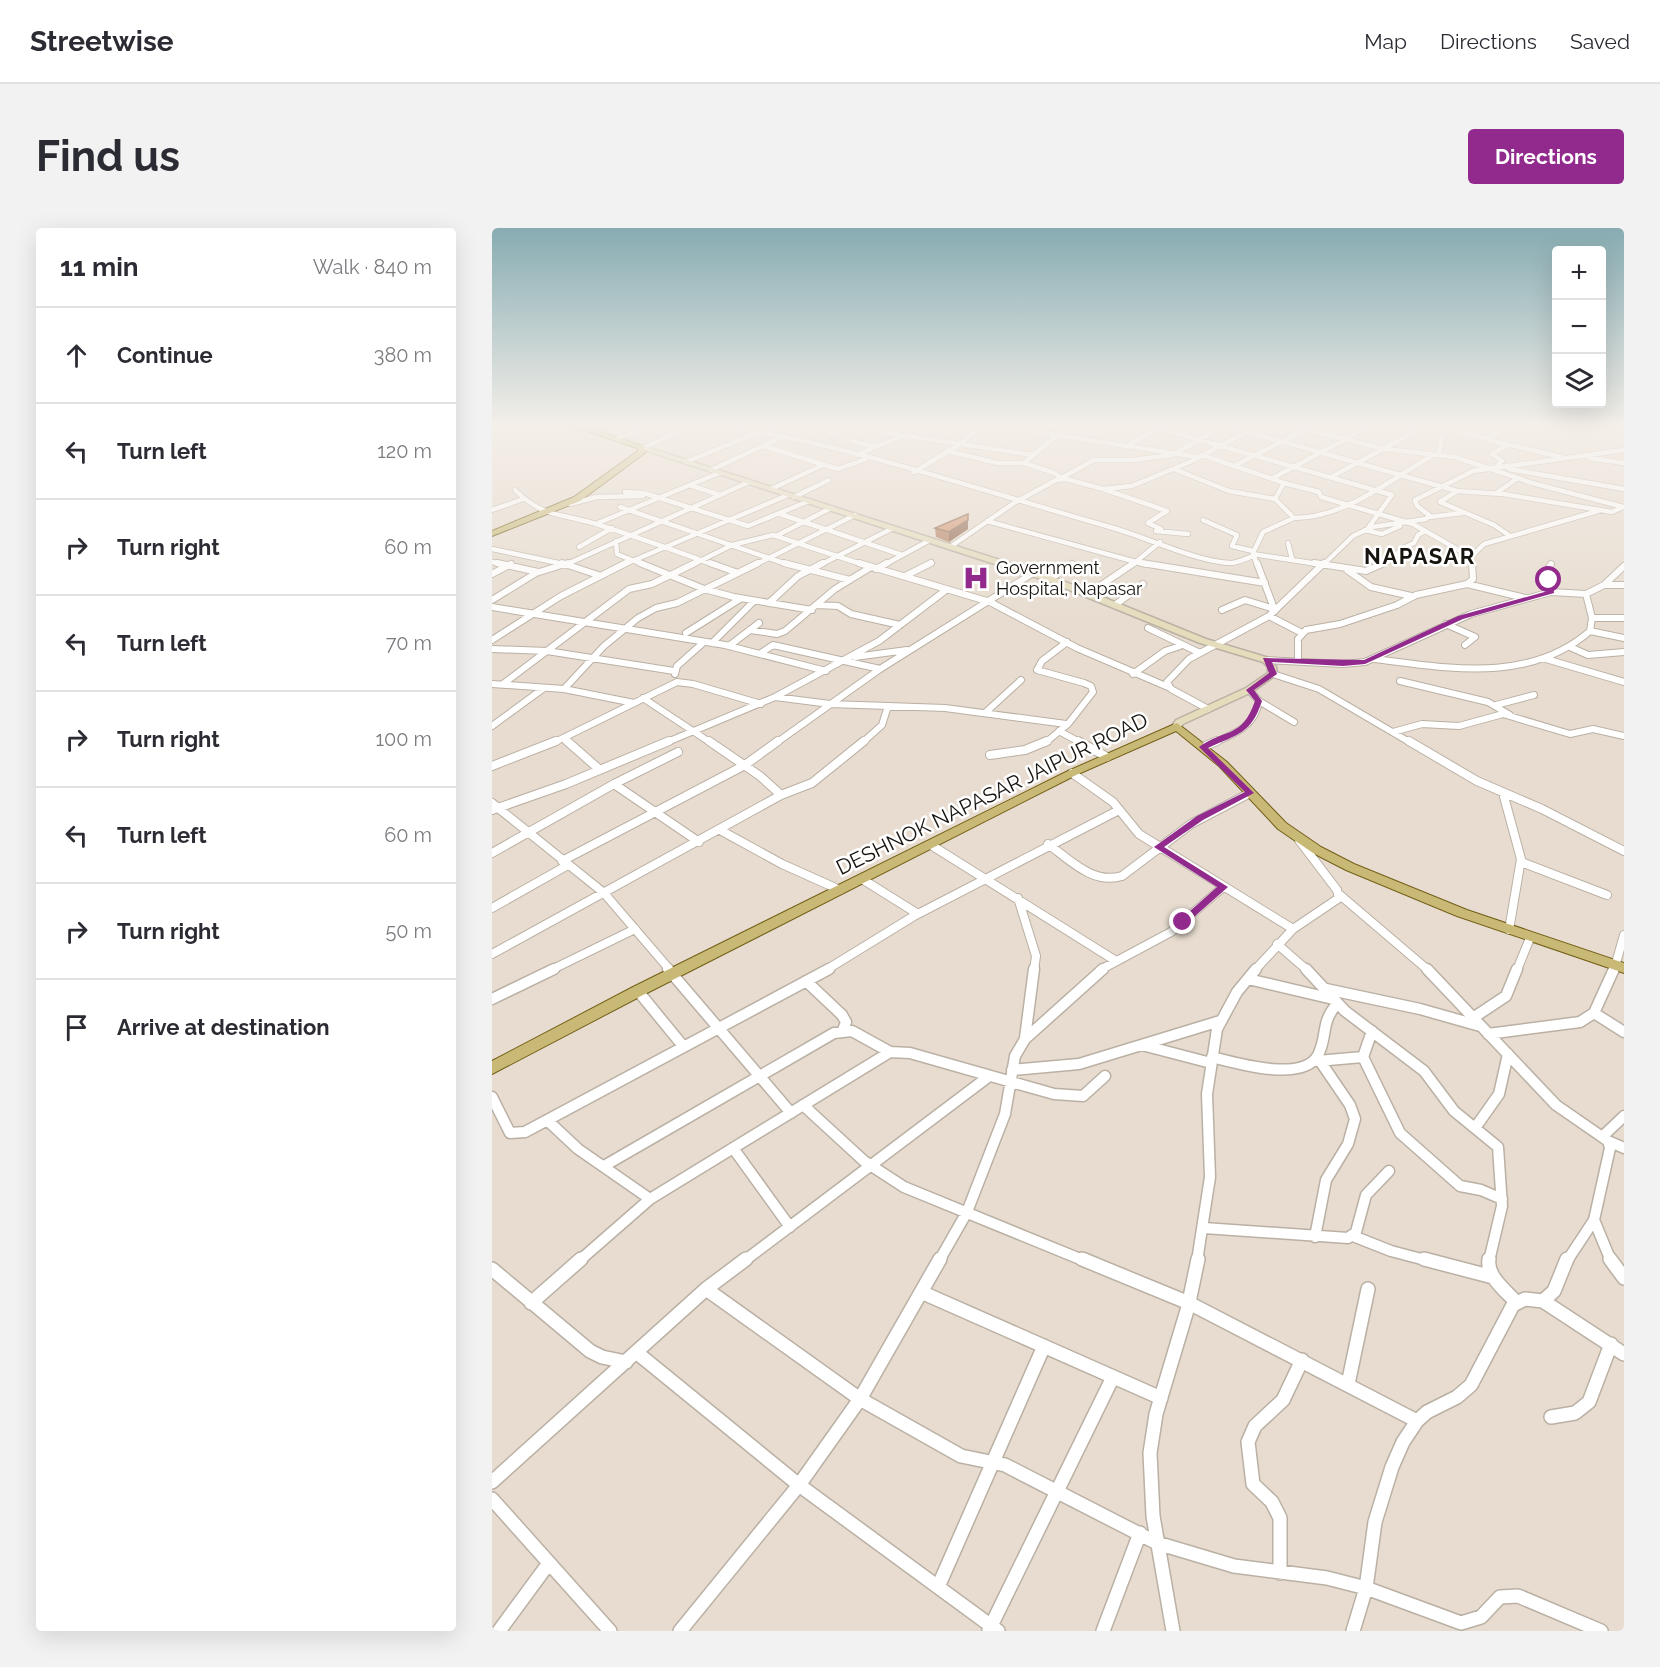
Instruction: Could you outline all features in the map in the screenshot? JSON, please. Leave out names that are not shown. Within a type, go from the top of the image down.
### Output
[{"type":"main road","points":[[492,534],[566,504],[588,489]]},
{"type":"main road","points":[[772,489],[1050,579],[1216,645],[1266,660],[1272,667],[1273,674],[1250,690],[1179,722],[1177,726]]},
{"type":"main road","name":"DESHNOK NAPASAR JAIPUR ROAD","points":[[492,1068],[638,991],[1072,773],[1177,726],[1203,747],[1297,837],[1350,867],[1530,938],[1620,967]]},
{"type":"street","points":[[597,524],[679,489]]},
{"type":"street","points":[[703,489],[720,495]]},
{"type":"street","points":[[492,600],[538,572],[566,564],[732,489]]},
{"type":"street","points":[[492,640],[529,614],[601,576],[729,520],[807,489]]},
{"type":"street","points":[[974,489],[1146,537],[1217,562],[1233,563],[1253,554],[1263,532],[1294,518],[1321,517],[1372,489]]},
{"type":"street","points":[[950,547],[987,521],[1040,489]]},
{"type":"street","points":[[1104,489],[1167,511],[1148,523],[1161,530],[1188,534]]},
{"type":"street","points":[[1225,489],[1275,499],[1294,518]]},
{"type":"street","points":[[1275,499],[1280,489]]},
{"type":"street","points":[[1311,489],[1317,491],[1321,497],[1345,506],[1379,514],[1425,531],[1471,557]]},
{"type":"street","points":[[1366,529],[1392,495],[1374,489]]},
{"type":"street","points":[[1429,517],[1414,502],[1434,489]]},
{"type":"street","points":[[1452,489],[1616,512],[1624,507]]},
{"type":"street","points":[[1495,494],[1502,489]]},
{"type":"street","points":[[1559,489],[1624,507]]},
{"type":"street","points":[[1583,496],[1590,489]]},
{"type":"street","points":[[1471,557],[1484,544],[1598,510],[1602,501],[1614,489]]},
{"type":"street","points":[[515,490],[523,499],[545,513],[632,534],[738,573]]},
{"type":"street","points":[[1457,491],[1440,502],[1494,525],[1510,536]]},
{"type":"street","points":[[625,492],[649,494],[750,526],[809,501]]},
{"type":"street","points":[[566,504],[597,497],[632,498],[649,494]]},
{"type":"street","points":[[492,510],[523,499]]},
{"type":"street","points":[[620,507],[807,571],[850,580]]},
{"type":"street","points":[[778,536],[831,508]]},
{"type":"street","points":[[1168,687],[1167,682],[1189,659],[1269,616],[1353,536],[1366,529],[1463,513]]},
{"type":"street","points":[[780,514],[902,555]]},
{"type":"street","points":[[564,689],[625,628],[650,611],[676,603],[855,515]]},
{"type":"street","points":[[1203,520],[1237,535],[1232,546],[1253,554],[1323,563],[1359,571],[1392,560],[1401,549],[1414,543],[1418,535],[1425,531]]},
{"type":"street","points":[[987,521],[1169,570],[1265,583]]},
{"type":"street","points":[[1366,529],[1382,534],[1401,523]]},
{"type":"street","points":[[579,547],[612,528]]},
{"type":"street","points":[[769,603],[788,583],[807,571],[893,528]]},
{"type":"street","points":[[1146,537],[1161,530]]},
{"type":"street","points":[[503,684],[629,589],[652,584],[732,545],[770,535],[990,602],[1133,674],[1168,687],[1208,709]]},
{"type":"street","points":[[750,630],[782,633],[850,580],[930,540]]},
{"type":"street","points":[[616,542],[615,552],[633,562],[704,589],[753,601],[814,607],[838,606],[851,614],[900,625]]},
{"type":"street","points":[[1088,594],[1115,578],[1160,542]]},
{"type":"street","points":[[1288,543],[1292,559]]},
{"type":"street","points":[[492,549],[566,564],[601,576]]},
{"type":"street","points":[[1253,554],[1275,610]]},
{"type":"street","points":[[492,574],[527,556]]},
{"type":"street","points":[[1467,584],[1473,579],[1471,557]]},
{"type":"street","points":[[492,562],[538,572]]},
{"type":"street","points":[[904,576],[932,562]]},
{"type":"street","points":[[1050,579],[1072,564]]},
{"type":"street","points":[[1551,564],[1546,572],[1551,592]]},
{"type":"street","points":[[1373,659],[1471,614],[1551,592],[1586,594],[1605,585],[1624,566]]},
{"type":"street","points":[[1346,569],[1362,583],[1382,592],[1411,596],[1467,584],[1527,599]]},
{"type":"street","points":[[492,908],[656,810],[745,765],[880,669],[1033,573]]},
{"type":"street","points":[[1115,605],[1143,584]]},
{"type":"street","points":[[1605,585],[1624,585]]},
{"type":"street","points":[[494,807],[600,770],[761,704],[879,641],[946,590]]},
{"type":"street","points":[[1546,660],[1570,647],[1590,632],[1592,618],[1586,594]]},
{"type":"street","points":[[1298,661],[1298,639],[1302,633],[1397,605],[1411,596]]},
{"type":"street","points":[[686,633],[740,599]]},
{"type":"street","points":[[1222,610],[1245,600],[1275,610]]},
{"type":"street","points":[[712,643],[753,601]]},
{"type":"street","points":[[492,607],[729,646],[826,670]]},
{"type":"street","points":[[1269,616],[1302,633]]},
{"type":"street","points":[[1592,618],[1624,618]]},
{"type":"street","points":[[729,646],[759,623]]},
{"type":"street","points":[[1446,624],[1475,637],[1465,645]]},
{"type":"street","points":[[1148,628],[1177,640],[1180,646]]},
{"type":"street","points":[[1590,632],[1624,638]]},
{"type":"street","points":[[674,671],[704,642]]},
{"type":"street","points":[[990,755],[1037,747],[1066,724],[1094,690],[1084,683],[1036,670],[1042,661],[1067,642]]},
{"type":"street","points":[[760,653],[773,645],[880,669]]},
{"type":"street","points":[[1133,674],[1165,651],[1180,646],[1200,653]]},
{"type":"street","points":[[1570,647],[1588,655],[1624,652]]},
{"type":"street","points":[[492,649],[547,651],[592,660],[674,671]]},
{"type":"street","points":[[848,657],[910,650]]},
{"type":"street","points":[[1266,660],[1343,664],[1373,659],[1474,668],[1546,660],[1624,682]]},
{"type":"street","points":[[674,671],[677,682]]},
{"type":"street","points":[[1273,674],[1319,689],[1477,781],[1624,851]]},
{"type":"street","points":[[986,713],[1021,680]]},
{"type":"street","points":[[1400,681],[1496,705],[1511,716]]},
{"type":"street","points":[[492,766],[564,739],[677,682],[693,684],[761,704]]},
{"type":"street","points":[[492,684],[564,689],[634,703]]},
{"type":"street","points":[[492,726],[544,688]]},
{"type":"street","points":[[1250,690],[1259,701],[1294,722]]},
{"type":"street","points":[[1496,705],[1534,695]]},
{"type":"street","points":[[775,697],[830,704],[945,708],[1066,724]]},
{"type":"street","points":[[643,698],[745,765],[776,788],[781,795]]},
{"type":"street","points":[[1203,747],[1247,726],[1259,701]]},
{"type":"street","points":[[492,954],[781,795],[812,783],[876,732],[882,725],[888,706]]},
{"type":"street","points":[[1393,732],[1422,724],[1459,726],[1486,717],[1511,716],[1570,734],[1593,729],[1624,736]]},
{"type":"street","points":[[1059,730],[1107,757]]},
{"type":"street","points":[[564,739],[600,770]]},
{"type":"street","points":[[492,853],[614,784],[678,752]]},
{"type":"street","points":[[1072,773],[1113,802],[1131,828],[1158,847],[1293,929]]},
{"type":"street","points":[[614,784],[656,810],[699,842]]},
{"type":"street","points":[[1048,844],[1099,878],[1111,881],[1122,876],[1200,818],[1250,793]]},
{"type":"street","points":[[1503,793],[1521,862],[1509,930]]},
{"type":"street","points":[[494,807],[604,893],[791,1113]]},
{"type":"street","points":[[492,1097],[510,1132],[525,1132],[806,981],[918,914],[986,877],[1119,810]]},
{"type":"street","points":[[720,830],[782,864],[840,890]]},
{"type":"street","points":[[1297,837],[1340,895],[1426,968],[1556,1105],[1605,1139],[1624,1148]]},
{"type":"street","points":[[931,845],[986,877],[1116,961]]},
{"type":"street","points":[[1521,862],[1607,895]]},
{"type":"street","points":[[862,879],[918,914]]},
{"type":"street","points":[[680,1631],[799,1485],[860,1399],[967,1212],[1005,1114],[1015,1056],[1025,1039],[1097,972],[1171,932],[1223,887]]},
{"type":"street","points":[[1173,1631],[1157,1544],[1150,1484],[1150,1454],[1161,1398],[1189,1303],[1204,1228],[1210,1177],[1207,1094],[1220,1021],[1248,979],[1277,944],[1293,929],[1337,901],[1340,895]]},
{"type":"street","points":[[1018,898],[1036,956],[1025,1039]]},
{"type":"street","points":[[492,999],[635,929]]},
{"type":"street","points":[[1326,989],[1420,1009],[1481,1026],[1580,1022],[1594,1013],[1620,967],[1624,935]]},
{"type":"street","points":[[1481,1026],[1506,996],[1530,938]]},
{"type":"street","points":[[1277,944],[1326,989],[1335,1001],[1424,1071],[1448,1104],[1498,1147],[1502,1199],[1488,1264],[1493,1277],[1516,1302]]},
{"type":"street","points":[[1248,979],[1335,1001]]},
{"type":"street","points":[[806,981],[842,1014],[846,1022],[843,1030]]},
{"type":"street","points":[[638,991],[683,1046]]},
{"type":"street","points":[[1315,1237],[1326,1180],[1348,1144],[1355,1119],[1350,1105],[1317,1061],[1323,1020],[1335,1001]]},
{"type":"street","points":[[1594,1013],[1624,1032]]},
{"type":"street","points":[[604,1166],[758,1076],[843,1030],[852,1031],[890,1052],[910,1053],[988,1077],[1079,1064],[1220,1021]]},
{"type":"street","points":[[1372,1032],[1363,1057],[1400,1133],[1460,1186],[1481,1190],[1502,1199]]},
{"type":"street","points":[[1142,1045],[1212,1060],[1275,1070],[1293,1069],[1317,1061],[1363,1057]]},
{"type":"street","points":[[531,1303],[650,1199],[890,1052]]},
{"type":"street","points":[[1475,1128],[1485,1118],[1505,1084],[1508,1054]]},
{"type":"street","points":[[1011,1075],[1043,1092],[1078,1097],[1088,1093],[1105,1076]]},
{"type":"street","points":[[492,1482],[706,1289],[988,1077]]},
{"type":"street","points":[[803,1105],[871,1166],[904,1186],[1189,1303],[1417,1420]]},
{"type":"street","points":[[1605,1139],[1624,1116]]},
{"type":"street","points":[[547,1120],[578,1149],[650,1199]]},
{"type":"street","points":[[1544,1301],[1554,1291],[1570,1253],[1594,1220],[1610,1148],[1605,1139]]},
{"type":"street","points":[[733,1148],[790,1227]]},
{"type":"street","points":[[1353,1236],[1366,1195],[1389,1171]]},
{"type":"street","points":[[1594,1220],[1610,1259],[1624,1278]]},
{"type":"street","points":[[1204,1228],[1341,1239],[1353,1236],[1391,1251],[1493,1277]]},
{"type":"street","points":[[492,1269],[590,1351],[602,1357],[626,1362]]},
{"type":"street","points":[[706,1289],[860,1399],[961,1456],[975,1461],[993,1461],[1140,1533],[1157,1544],[1233,1566],[1327,1578],[1366,1588],[1461,1623],[1474,1622],[1483,1617],[1497,1597],[1506,1594],[1601,1631]]},
{"type":"street","points":[[1348,1384],[1368,1289]]},
{"type":"street","points":[[921,1293],[1161,1398]]},
{"type":"street","points":[[1353,1631],[1366,1588],[1375,1522],[1392,1467],[1403,1442],[1417,1420],[1427,1412],[1457,1397],[1471,1385],[1509,1309],[1516,1302],[1544,1301],[1624,1354]]},
{"type":"street","points":[[1551,1417],[1575,1413],[1589,1402],[1611,1344]]},
{"type":"street","points":[[939,1587],[1044,1346]]},
{"type":"street","points":[[636,1352],[799,1485],[993,1629],[1113,1377]]},
{"type":"street","points":[[1280,1573],[1280,1518],[1272,1502],[1253,1484],[1248,1442],[1255,1426],[1283,1400],[1302,1360]]},
{"type":"street","points":[[492,1499],[610,1631]]},
{"type":"street","points":[[1103,1631],[1140,1533]]},
{"type":"street","points":[[499,1631],[549,1563]]},
{"type":"building","points":[[968,514],[968,520],[949,532],[935,528]]},
{"type":"place","name":"Government Hospital, Napasar","points":[[976,578]]},
{"type":"district","name":"NAPASAR","points":[[1420,556]]},
{"type":"route","points":[[1183,922],[1223,887],[1158,847],[1200,818],[1250,793],[1223,764],[1203,747],[1239,731],[1252,721],[1259,701],[1250,690],[1268,679],[1274,670],[1266,660],[1343,664],[1365,662],[1461,617],[1551,592],[1549,580]]}]
